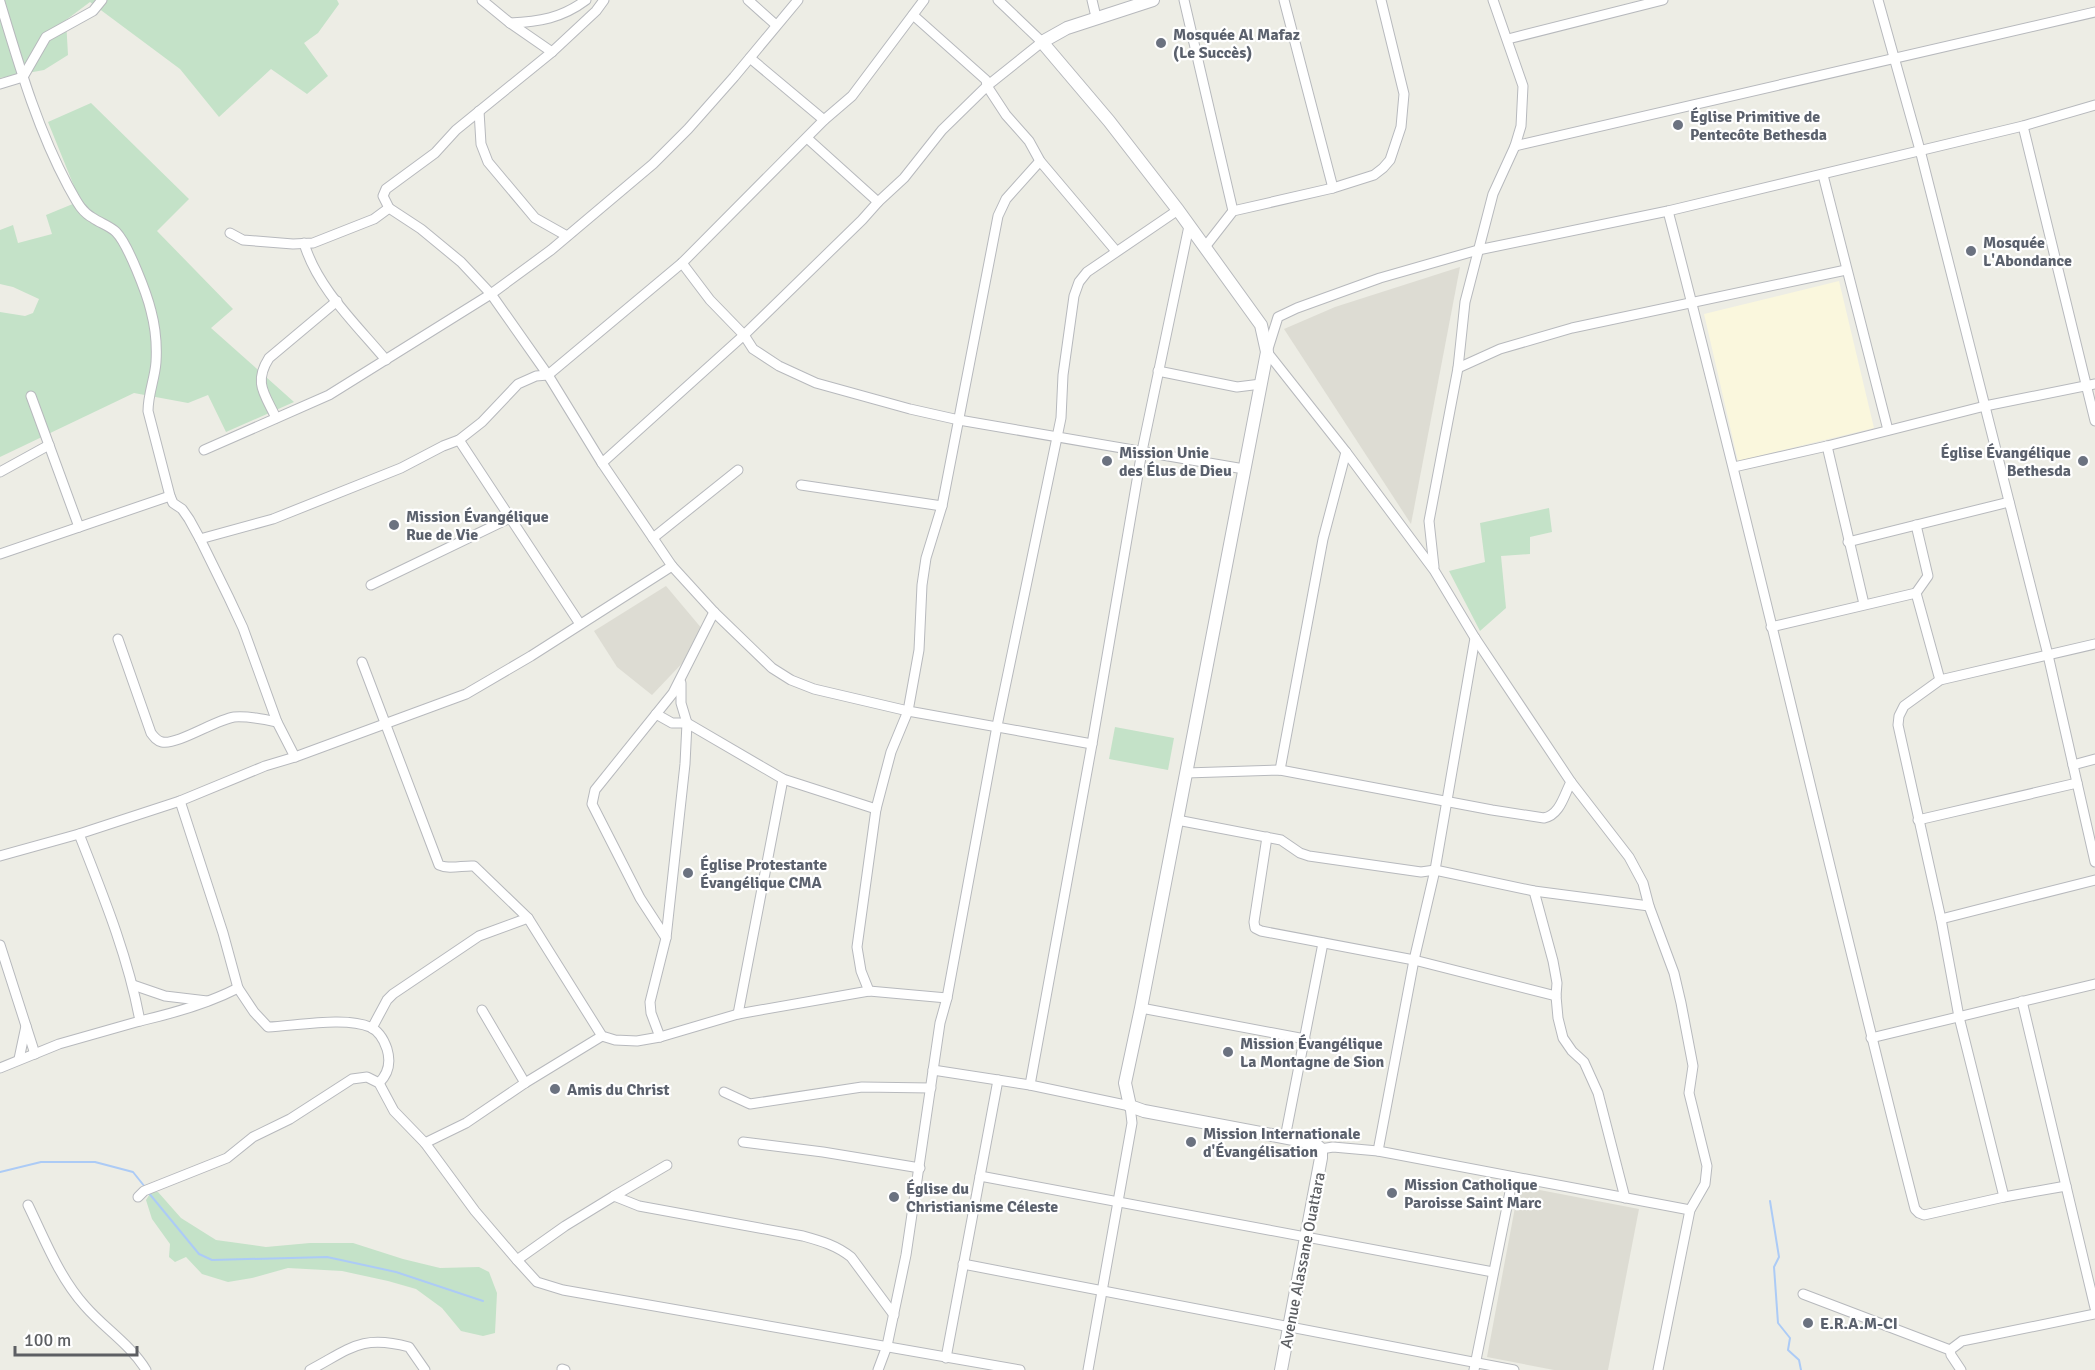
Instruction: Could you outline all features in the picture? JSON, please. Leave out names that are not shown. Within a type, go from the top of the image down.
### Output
[{"type":"street","points":[[0,84],[23,77],[46,37],[93,11],[102,0]]},
{"type":"street","points":[[482,0],[552,52]]},
{"type":"street","points":[[510,23],[537,22],[565,14],[586,0]]},
{"type":"street","points":[[604,0],[596,11],[552,52],[456,130],[435,153],[386,189],[383,196],[389,208],[421,229],[461,262],[491,294],[548,375],[602,464],[672,567],[714,612],[772,668],[791,680],[814,689],[908,711],[1092,744]]},
{"type":"street","points":[[748,0],[776,25]]},
{"type":"street","points":[[204,450],[328,395],[491,294],[567,236],[653,164],[688,129],[798,0]]},
{"type":"street","points":[[200,540],[273,519],[390,472],[459,440],[482,422],[518,384],[536,376],[548,375],[682,262],[824,120],[852,96],[924,0]]},
{"type":"street","points":[[998,0],[1042,42],[1109,121],[1178,210],[1261,325],[1267,352],[1346,452],[1434,570],[1475,638],[1571,782],[1629,857],[1643,882],[1649,906],[1674,972],[1693,1066],[1689,1093],[1707,1166],[1705,1184],[1690,1210],[1658,1370]]},
{"type":"street","points":[[1092,0],[1096,17]]},
{"type":"street","points":[[602,464],[744,335],[862,220],[903,178],[942,130],[987,86],[1042,42],[1067,28],[1153,0]]},
{"type":"street","points":[[1184,0],[1233,211]]},
{"type":"street","points":[[1284,0],[1333,188]]},
{"type":"street","points":[[1205,248],[1233,211],[1333,188],[1374,175],[1390,160],[1401,126],[1404,94],[1382,0]]},
{"type":"street","points":[[1434,570],[1429,521],[1458,368],[1466,302],[1493,194],[1515,146],[1521,126],[1523,86],[1493,0]]},
{"type":"street","points":[[1508,39],[1663,0]]},
{"type":"street","points":[[1878,0],[1920,150],[2048,655],[2095,862]]},
{"type":"street","points":[[0,2],[35,113],[59,170],[81,209],[91,218],[116,232],[124,243],[151,312],[156,363],[148,398],[148,411],[170,496],[173,503],[182,509],[189,519],[243,628],[277,722],[295,757]]},
{"type":"street","points":[[1515,146],[2095,12]]},
{"type":"street","points":[[913,15],[986,80],[987,86],[1006,115],[1029,141],[1040,161],[1116,250]]},
{"type":"street","points":[[750,58],[824,120]]},
{"type":"street","points":[[1089,1370],[1132,1123],[1125,1083],[1142,1008],[1267,352],[1278,317],[1380,278],[1478,250],[1668,211],[1822,175],[2023,126],[2095,105]]},
{"type":"street","points":[[479,111],[481,144],[488,162],[535,219],[567,236]]},
{"type":"street","points":[[2023,126],[2091,385],[2095,421]]},
{"type":"street","points":[[807,138],[878,202]]},
{"type":"street","points":[[868,992],[861,971],[857,947],[876,809],[891,752],[908,711],[919,650],[922,585],[926,558],[942,506],[998,216],[1006,199],[1040,161]]},
{"type":"street","points":[[1822,175],[1888,430]]},
{"type":"street","points":[[230,233],[243,240],[304,243],[326,239],[342,230],[374,219],[389,208]]},
{"type":"street","points":[[878,1370],[887,1346],[906,1255],[940,1023],[947,998],[997,726],[1061,418],[1063,375],[1074,296],[1079,282],[1087,272],[1116,250],[1178,210]]},
{"type":"street","points":[[1668,211],[1734,467],[1871,1038],[1915,1209],[1924,1215],[2066,1186]]},
{"type":"street","points":[[1030,1084],[1092,744],[1142,451],[1189,226]]},
{"type":"street","points":[[304,243],[309,261],[337,301],[386,360]]},
{"type":"street","points":[[682,262],[710,300],[744,335],[753,349],[816,383],[959,420],[1244,470]]},
{"type":"street","points":[[1458,368],[1500,349],[1572,328],[1846,270]]},
{"type":"street","points":[[276,418],[262,386],[260,378],[262,369],[269,358],[337,301]]},
{"type":"street","points":[[1158,371],[1237,387],[1261,384]]},
{"type":"street","points":[[1734,467],[1985,406],[2091,385]]},
{"type":"street","points":[[31,396],[79,527]]},
{"type":"street","points":[[459,440],[580,624]]},
{"type":"street","points":[[0,472],[49,445]]},
{"type":"street","points":[[1827,446],[1864,604]]},
{"type":"street","points":[[1280,770],[1323,539],[1346,452]]},
{"type":"street","points":[[653,538],[738,470]]},
{"type":"street","points":[[801,485],[942,506]]},
{"type":"street","points":[[0,554],[170,496]]},
{"type":"street","points":[[1848,542],[2009,502]]},
{"type":"street","points":[[371,585],[510,518]]},
{"type":"street","points":[[1771,627],[1916,593],[1928,576],[1916,525]]},
{"type":"street","points":[[0,856],[79,834],[180,801],[265,766],[466,694],[672,567]]},
{"type":"street","points":[[1916,593],[1940,680]]},
{"type":"street","points":[[666,938],[640,898],[592,804],[595,789],[681,681],[696,645],[714,612]]},
{"type":"street","points":[[1378,1151],[1414,960],[1435,870],[1475,638]]},
{"type":"street","points":[[118,639],[151,734],[158,740],[171,741],[233,717],[277,722]]},
{"type":"street","points":[[2004,1197],[1959,1017],[1941,919],[1898,724],[1899,716],[1904,706],[1940,680],[2095,644]]},
{"type":"street","points":[[362,662],[439,865],[445,868],[474,866],[528,918],[602,1036],[615,1040],[637,1041],[660,1037],[738,1014],[868,992],[947,998]]},
{"type":"street","points":[[660,1037],[651,1013],[650,1002],[666,938],[687,723],[681,703],[681,681]]},
{"type":"street","points":[[656,714],[672,723],[687,723],[783,779],[876,809]]},
{"type":"street","points":[[2073,765],[2095,759]]},
{"type":"street","points":[[1186,773],[1280,770],[1533,817],[1551,817],[1556,813],[1571,782]]},
{"type":"street","points":[[738,1014],[783,779]]},
{"type":"street","points":[[1918,820],[2078,783]]},
{"type":"street","points":[[180,801],[223,933],[238,988],[254,1012],[268,1027],[331,1022],[357,1023],[372,1028],[384,1039],[390,1059],[386,1076],[380,1083]]},
{"type":"street","points":[[1177,820],[1281,840],[1300,853],[1309,856],[1421,873],[1435,870],[1534,891],[1649,906]]},
{"type":"street","points":[[79,834],[113,922],[133,985],[140,1021]]},
{"type":"street","points":[[1267,837],[1254,922],[1256,928],[1261,931],[1414,960],[1556,996]]},
{"type":"street","points":[[1941,919],[2095,880]]},
{"type":"street","points":[[1534,891],[1553,961],[1563,1038],[1584,1062],[1598,1093],[1625,1198]]},
{"type":"street","points":[[372,1028],[387,1000],[393,994],[479,936],[528,918]]},
{"type":"street","points":[[1286,1138],[1323,943]]},
{"type":"street","points":[[0,945],[35,1054]]},
{"type":"street","points":[[1871,1038],[2095,984]]},
{"type":"street","points":[[133,985],[165,996],[212,1001]]},
{"type":"street","points":[[0,1068],[59,1044],[212,1001],[238,988]]},
{"type":"street","points":[[2022,1001],[2095,1308]]},
{"type":"street","points":[[1142,1008],[1305,1039]]},
{"type":"street","points":[[482,1010],[525,1083]]},
{"type":"street","points":[[19,1059],[26,1026]]},
{"type":"street","points":[[424,1143],[466,1123],[525,1083],[602,1036]]},
{"type":"street","points":[[933,1070],[1030,1084],[1130,1106],[1144,1112],[1314,1143],[1321,1149],[1333,1147],[1378,1151],[1690,1210]]},
{"type":"street","points":[[138,1197],[144,1191],[227,1158],[253,1137],[290,1119],[351,1079],[367,1077],[380,1083],[394,1111],[424,1143],[476,1211],[537,1282],[563,1290],[1020,1370]]},
{"type":"street","points":[[946,1358],[998,1080]]},
{"type":"street","points":[[724,1092],[750,1104],[862,1087],[931,1088]]},
{"type":"street","points":[[743,1142],[920,1168]]},
{"type":"street","name":"Avenue Alassane Ouattara","points":[[1281,1370],[1321,1149]]},
{"type":"street","points":[[517,1260],[565,1226],[667,1165]]},
{"type":"street","points":[[980,1176],[1493,1272]]},
{"type":"street","points":[[1475,1366],[1513,1177]]},
{"type":"street","points":[[614,1196],[639,1206],[826,1242],[842,1249],[851,1257],[894,1315]]},
{"type":"street","points":[[28,1205],[65,1282],[86,1308],[128,1347],[146,1370]]},
{"type":"street","points":[[963,1264],[1475,1366],[1514,1370]]},
{"type":"street","points":[[1803,1294],[1950,1350]]},
{"type":"street","points":[[1950,1350],[1962,1341],[2095,1314]]},
{"type":"street","points":[[310,1370],[365,1341],[394,1343],[409,1347],[425,1370]]},
{"type":"street","points":[[1950,1350],[1961,1370]]},
{"type":"shaded area","points":[[1460,267],[1411,524],[1284,329],[1335,307]]},
{"type":"shaded area","points":[[1839,281],[1874,428],[1738,461],[1704,314]]},
{"type":"shaded area","points":[[666,586],[708,636],[652,695],[617,667],[594,631]]},
{"type":"shaded area","points":[[1519,1186],[1639,1209],[1608,1370],[1554,1370],[1487,1357]]},
{"type":"green space","points":[[0,0],[337,0],[339,4],[318,33],[304,43],[328,76],[307,94],[271,69],[219,117],[180,69],[90,2],[66,20],[68,55],[44,70],[0,78]]},
{"type":"green space","points":[[91,103],[189,199],[157,231],[233,309],[211,328],[294,402],[226,432],[208,395],[188,403],[134,393],[0,457],[0,312],[25,316],[33,313],[39,299],[13,287],[0,284],[0,230],[13,225],[18,243],[52,234],[46,215],[80,201],[48,122]]},
{"type":"green space","points":[[1549,508],[1552,532],[1530,537],[1530,554],[1501,556],[1506,608],[1480,631],[1449,571],[1485,562],[1480,523]]},
{"type":"green space","points":[[1115,727],[1174,738],[1168,770],[1109,759]]},
{"type":"green space","points":[[151,1192],[158,1192],[181,1218],[216,1240],[266,1247],[310,1243],[353,1243],[440,1268],[479,1267],[489,1272],[497,1293],[495,1333],[483,1336],[461,1331],[442,1308],[416,1289],[342,1271],[288,1268],[228,1282],[202,1274],[186,1257],[175,1262],[169,1257],[170,1244],[152,1219],[146,1200]]},
{"type":"waterway","points":[[0,1172],[41,1162],[95,1162],[133,1172],[145,1187]]},
{"type":"waterway","points":[[148,1192],[199,1254],[212,1260],[327,1257],[396,1272],[483,1301]]},
{"type":"waterway","points":[[1770,1201],[1779,1257],[1774,1267],[1778,1323],[1790,1338],[1788,1350],[1799,1360],[1801,1370]]},
{"type":"place","name":"Mosquée Al Mafaz (Le Succès)","points":[[1161,43]]},
{"type":"place","name":"Église Primitive de Pentecôte Bethesda","points":[[1678,125]]},
{"type":"place","name":"Mosquée L'Abondance","points":[[1971,251]]},
{"type":"place","name":"Mission Unie des Élus de Dieu","points":[[1107,461]]},
{"type":"place","name":"Église Évangélique Bethesda","points":[[2083,461]]},
{"type":"place","name":"Mission Évangélique Rue de Vie","points":[[394,525]]},
{"type":"place","name":"Église Protestante Évangélique CMA","points":[[688,873]]},
{"type":"place","name":"Mission Évangélique La Montagne de Sion","points":[[1228,1052]]},
{"type":"place","name":"Amis du Christ","points":[[555,1089]]},
{"type":"place","name":"Mission Internationale d'Évangélisation","points":[[1191,1142]]},
{"type":"place","name":"Mission Catholique Paroisse Saint Marc","points":[[1392,1193]]},
{"type":"place","name":"Église du Christianisme Céleste","points":[[894,1197]]},
{"type":"place","name":"E.R.A.M-CI","points":[[1808,1323]]}]
